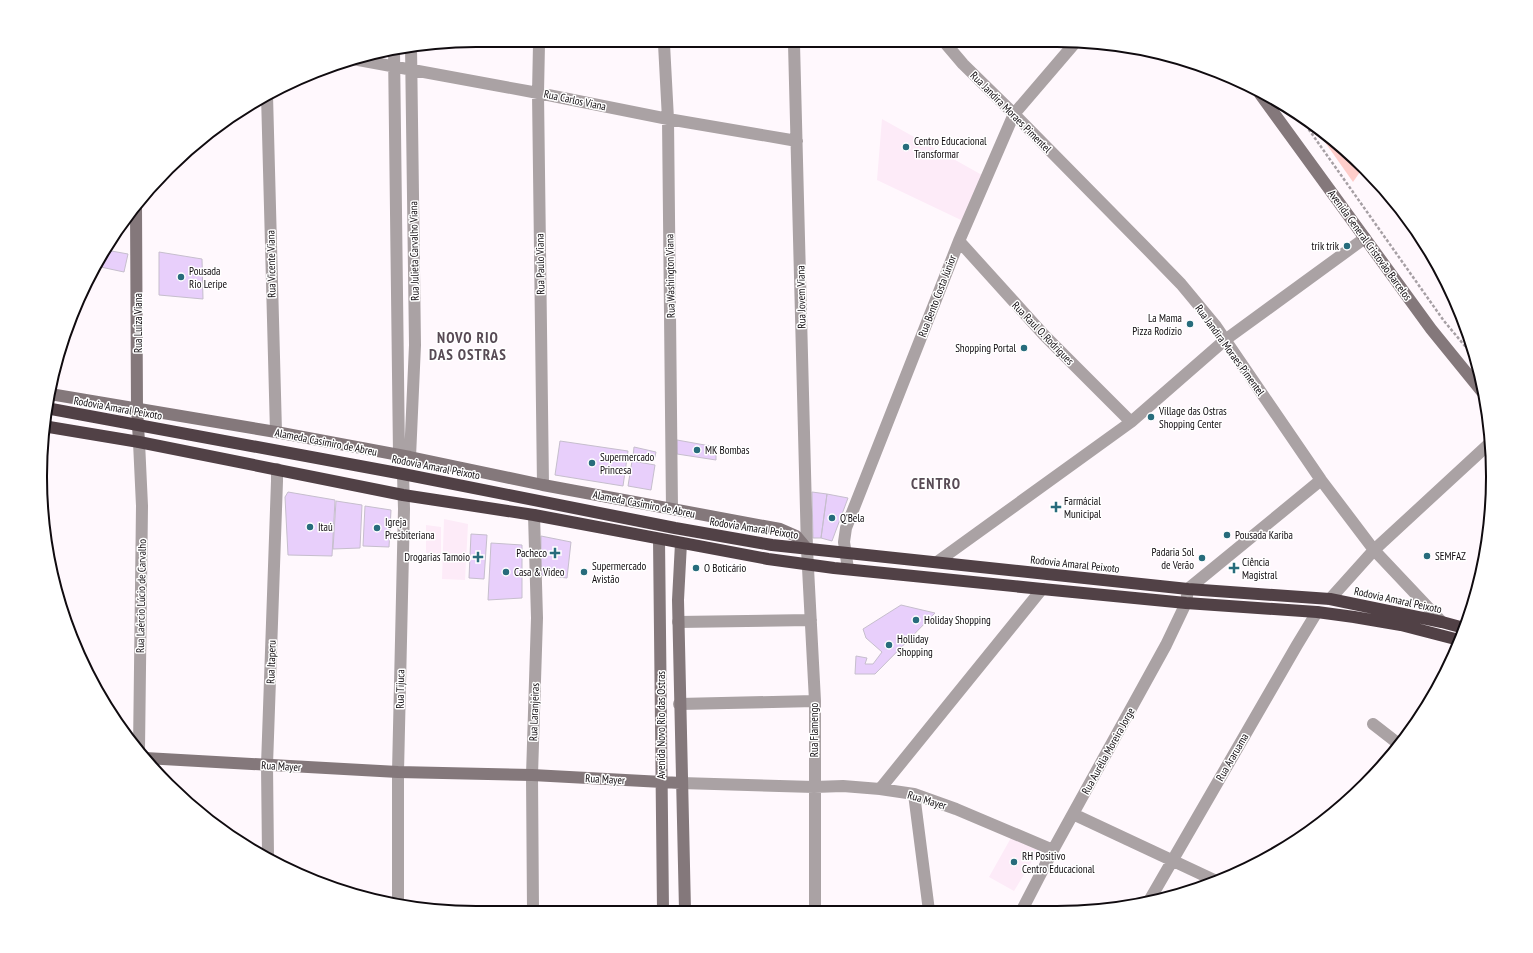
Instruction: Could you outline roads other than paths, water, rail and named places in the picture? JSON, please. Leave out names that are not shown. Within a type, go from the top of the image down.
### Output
[{"type":"highway","name":"Rodovia Amaral Peixoto","points":[[53,409],[403,474],[676,528],[772,545],[1188,588],[1330,599],[1459,627]]},
{"type":"highway","points":[[50,427],[139,442],[403,495],[534,515],[768,559],[848,569],[1186,603],[1317,612],[1401,625],[1454,639]]},
{"type":"street","name":"Rua Paulo Viana","points":[[540,47],[538,93],[543,484]]},
{"type":"street","name":"Rua Washington Viana","points":[[664,47],[668,119],[672,509]]},
{"type":"street","name":"Rua Jovem Viana","points":[[794,47],[807,549]]},
{"type":"street","name":"Rua Jandira Moraes Pimentel","points":[[949,47],[963,64],[1181,284],[1211,319],[1321,480],[1374,550],[1442,622]]},
{"type":"street","name":"Rua Bento Costa Júnior","points":[[848,569],[844,542],[846,528],[959,241],[1014,114],[1071,48]]},
{"type":"street","name":"Rua Julieta Carvalho Viana","points":[[404,456],[415,344],[411,52]]},
{"type":"street","name":"Rua Julieta Carvalho Viana","points":[[394,55],[404,456]]},
{"type":"street","name":"Rua Carlos Viana","points":[[366,62],[538,93],[668,119],[797,141]]},
{"type":"street","name":"Rua Vicente Viana","points":[[267,102],[276,432]]},
{"type":"street","name":"Avenida General Cristovão Barcelos","points":[[1266,102],[1431,329],[1475,383]]},
{"type":"street","name":"Rua Luiza Viana","points":[[136,215],[137,409],[139,442]]},
{"type":"street","points":[[938,562],[1131,422],[1225,340],[1365,238]]},
{"type":"street","name":"Rua Raul O. Rodrigues","points":[[959,241],[1044,335],[1131,422]]},
{"type":"street","name":"Alameda Casimiro de Abreu","points":[[55,395],[276,432],[780,529],[796,536],[807,549]]},
{"type":"street","name":"Rua Laércio Lúcio de Carvalho","points":[[139,442],[142,506],[139,742]]},
{"type":"street","points":[[1330,599],[1374,550],[1485,448]]},
{"type":"street","name":"Rua Itaperu","points":[[268,851],[267,765],[278,480],[277,469]]},
{"type":"street","name":"Rua Tijuca","points":[[398,899],[398,772],[403,474]]},
{"type":"street","points":[[1188,588],[1321,480]]},
{"type":"street","name":"Rua Laranjeiras","points":[[533,906],[532,775],[537,618],[534,515]]},
{"type":"street","name":"Avenida Novo Rio das Ostras","points":[[659,539],[663,906]]},
{"type":"street","name":"Avenida Novo Rio das Ostras","points":[[681,542],[678,622],[685,906]]},
{"type":"street","name":"Rua Flamengo","points":[[807,549],[815,701],[814,906]]},
{"type":"street","name":"Rua Aurélia Moreira Jorge","points":[[1024,906],[1053,850],[1166,644],[1186,603],[1188,588]]},
{"type":"street","points":[[880,789],[1042,589]]},
{"type":"street","name":"Rua Araruama","points":[[1153,895],[1317,612]]},
{"type":"street","points":[[678,622],[811,620]]},
{"type":"street","points":[[679,704],[815,701]]},
{"type":"street","points":[[1373,724],[1395,741]]},
{"type":"street","name":"Rua Mayer","points":[[153,758],[398,772],[532,775],[681,783],[842,786],[880,789],[914,794],[956,809],[1053,850]]},
{"type":"street","points":[[914,794],[928,906]]},
{"type":"street","points":[[1073,814],[1209,878]]},
{"type":"place","name":"Centro Educacional Transformar","points":[[906,147]]},
{"type":"place","name":"trik trik","points":[[1347,246]]},
{"type":"place","name":"Pousada Rio Leripe","points":[[181,277]]},
{"type":"place","name":"La Mama Pizza Rodízio","points":[[1190,324]]},
{"type":"place","name":"Shopping Portal","points":[[1024,348]]},
{"type":"place","name":"Village das Ostras Shopping Center","points":[[1151,417]]},
{"type":"place","name":"MK Bombas","points":[[697,450]]},
{"type":"place","name":"Supermercado Princesa","points":[[592,463]]},
{"type":"place","name":"Farmácial Municipal","points":[[1056,507]]},
{"type":"place","name":"Q'Bela","points":[[832,518]]},
{"type":"place","name":"Itaú","points":[[310,527]]},
{"type":"place","name":"Igreja Presbiteriana","points":[[377,528]]},
{"type":"place","name":"Pousada Kariba","points":[[1227,535]]},
{"type":"place","name":"Pacheco","points":[[555,553]]},
{"type":"place","name":"SEMFAZ","points":[[1427,556]]},
{"type":"place","name":"Drogarias Tamoio","points":[[478,557]]},
{"type":"place","name":"Padaria Sol de Verão","points":[[1202,558]]},
{"type":"place","name":"O Boticário","points":[[696,568]]},
{"type":"place","name":"Ciência Magistral","points":[[1234,568]]},
{"type":"place","name":"Casa & Video","points":[[506,572]]},
{"type":"place","name":"Supermercado Avistão","points":[[584,572]]},
{"type":"place","name":"Holiday Shopping","points":[[916,620]]},
{"type":"place","name":"Holliday Shopping","points":[[889,645]]},
{"type":"place","name":"RH Positivo Centro Educacional","points":[[1014,862]]},
{"type":"district","name":"NOVO RIO DAS OSTRAS","points":[[468,346]]},
{"type":"district","name":"CENTRO","points":[[936,484]]}]
